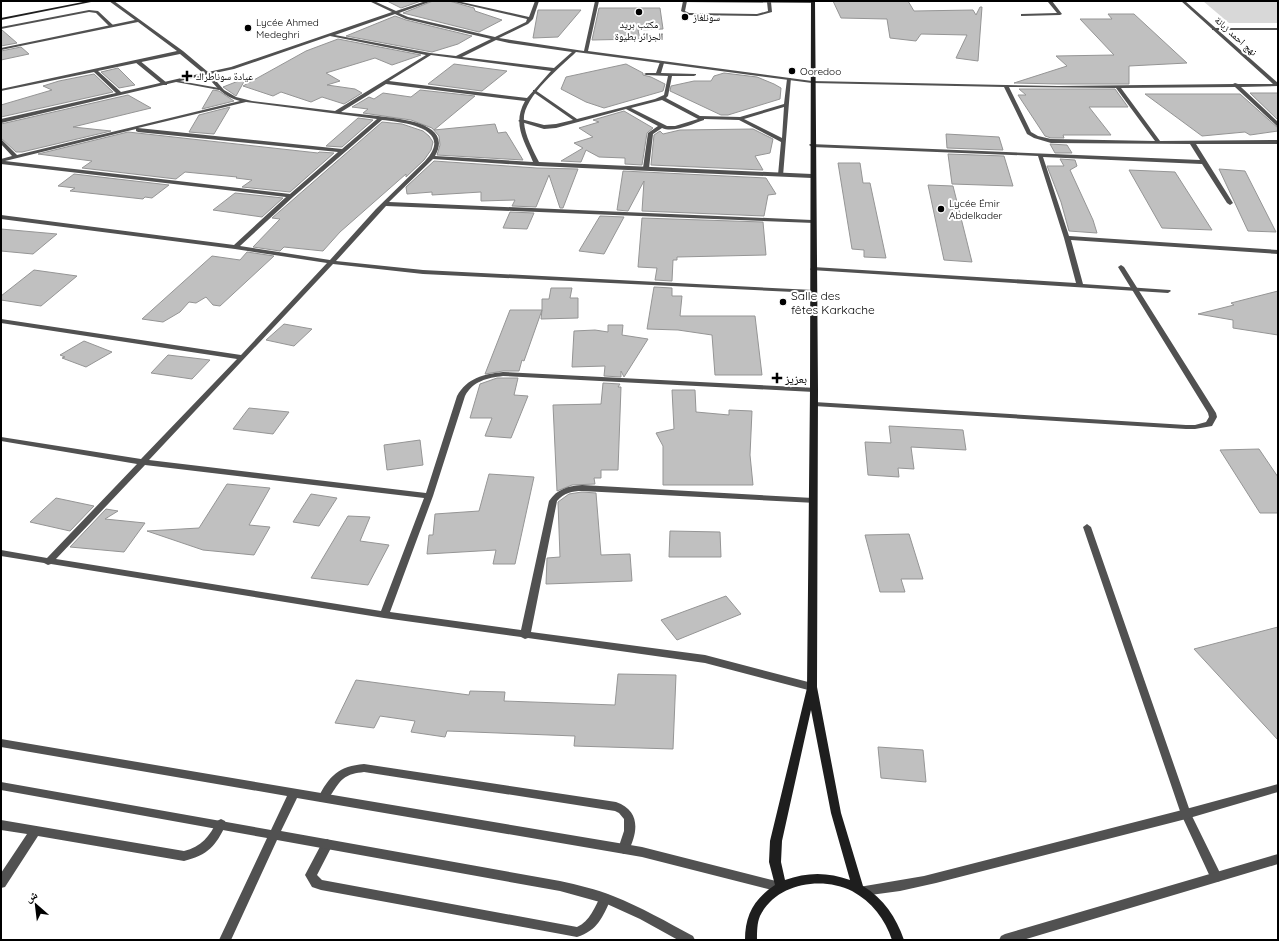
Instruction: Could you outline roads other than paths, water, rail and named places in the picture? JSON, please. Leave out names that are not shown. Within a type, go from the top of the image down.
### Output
[{"type":"main road","points":[[51,4],[66,1]]},
{"type":"main road","points":[[1,19],[94,1]]},
{"type":"main road","points":[[813,2],[812,222],[814,404],[812,687],[836,813],[860,890]]},
{"type":"main road","points":[[780,887],[775,862],[776,840],[812,687]]},
{"type":"main road","points":[[751,940],[753,919],[764,901],[780,887],[799,880],[818,878],[838,880],[860,890],[879,905],[892,922],[898,940]]},
{"type":"street","points":[[48,562],[385,204],[432,157],[437,144],[431,132],[413,123],[246,101],[229,96],[220,89],[207,74],[181,52],[111,1]]},
{"type":"street","points":[[371,1],[407,18],[509,42],[812,82],[1006,87],[1118,87],[1235,84],[1277,85]]},
{"type":"street","points":[[1,121],[207,74],[242,64],[430,1]]},
{"type":"street","points":[[452,1],[531,19]]},
{"type":"street","points":[[458,57],[524,25],[531,19],[537,1]]},
{"type":"street","points":[[586,52],[597,1]]},
{"type":"street","points":[[681,1],[813,2]]},
{"type":"street","points":[[685,1],[683,11],[688,14],[757,15],[770,12],[769,1]]},
{"type":"street","points":[[1008,1],[1050,1],[1060,14],[1022,15]]},
{"type":"street","name":"نهج احمد زبانة","points":[[1184,1],[1277,85]]},
{"type":"street","points":[[1,28],[89,11],[97,12],[112,26]]},
{"type":"street","points":[[1,49],[138,21]]},
{"type":"street","points":[[1214,29],[1278,29]]},
{"type":"street","points":[[328,34],[430,54],[556,70]]},
{"type":"street","points":[[537,164],[521,121],[521,112],[527,100],[575,51]]},
{"type":"street","points":[[1,90],[181,52]]},
{"type":"street","points":[[335,113],[430,54]]},
{"type":"street","points":[[137,61],[165,84]]},
{"type":"street","points":[[658,74],[662,63]]},
{"type":"street","points":[[646,74],[692,75],[692,66]]},
{"type":"street","points":[[95,70],[120,94]]},
{"type":"street","points":[[521,121],[548,127],[577,121],[663,98],[667,93],[670,75]]},
{"type":"street","points":[[781,175],[789,79]]},
{"type":"street","points":[[176,81],[220,89]]},
{"type":"street","points":[[384,82],[527,100]]},
{"type":"street","points":[[1235,84],[1278,125]]},
{"type":"street","points":[[1006,87],[1029,133],[1036,137],[1051,141],[1192,143],[1278,142]]},
{"type":"street","points":[[1118,87],[1158,142]]},
{"type":"street","points":[[535,91],[577,121]]},
{"type":"street","points":[[663,98],[702,117],[740,119],[787,105]]},
{"type":"street","points":[[1,161],[246,101]]},
{"type":"street","points":[[627,108],[661,126],[676,127],[699,121],[702,117]]},
{"type":"street","points":[[235,247],[381,118]]},
{"type":"street","points":[[740,119],[784,141]]},
{"type":"street","points":[[646,168],[651,133],[661,126]]},
{"type":"street","points":[[132,129],[343,150]]},
{"type":"street","points":[[1,141],[16,157]]},
{"type":"street","points":[[1192,143],[1230,203]]},
{"type":"street","points":[[812,145],[1204,162]]},
{"type":"street","points":[[1040,155],[1067,238],[1080,285]]},
{"type":"street","points":[[432,157],[537,164],[812,176]]},
{"type":"street","points":[[1,161],[291,196]]},
{"type":"street","points":[[385,204],[812,222]]},
{"type":"street","points":[[1,217],[235,247],[332,262],[423,272],[813,292]]},
{"type":"street","points":[[1067,238],[1278,252]]},
{"type":"street","points":[[814,404],[1186,427],[1209,424],[1213,417],[1212,412],[1121,267]]},
{"type":"street","points":[[813,270],[1168,291]]},
{"type":"street","points":[[1,321],[241,357]]},
{"type":"street","points":[[384,615],[429,496],[463,391],[472,382],[486,376],[503,374],[814,390]]},
{"type":"street","points":[[1,439],[142,462],[429,496]]},
{"type":"street","points":[[525,636],[552,501],[560,493],[574,488],[582,488],[813,502]]},
{"type":"street","points":[[1087,527],[1186,814],[1216,877]]},
{"type":"street","points":[[1,553],[48,562],[384,615],[525,636],[705,658],[812,687]]},
{"type":"street","points":[[1,742],[662,856],[780,887]]},
{"type":"street","points":[[323,798],[339,775],[355,768],[364,768],[616,807],[626,812],[630,822],[624,849]]},
{"type":"street","points":[[1,786],[221,824],[560,886],[605,899],[641,914],[689,940]]},
{"type":"street","points":[[860,890],[913,884],[1186,814],[1278,788]]},
{"type":"street","points":[[225,940],[294,793]]},
{"type":"street","points":[[1,825],[184,856],[198,852],[210,843],[221,824]]},
{"type":"street","points":[[1,883],[35,831]]},
{"type":"street","points":[[327,844],[312,876],[316,883],[321,885],[577,932],[590,926],[595,920],[605,899]]},
{"type":"street","points":[[1005,940],[1278,859]]},
{"type":"place","name":"مكتب بريد الجزائر بطيوة","points":[[639,12]]},
{"type":"place","name":"سونلغاز","points":[[685,17]]},
{"type":"place","name":"Lycée Ahmed Medeghri","points":[[248,28]]},
{"type":"place","name":"Ooredoo","points":[[792,71]]},
{"type":"place","name":"عيادة سوناطراك","points":[[187,76]]},
{"type":"place","name":"Lycée Émir Abdelkader","points":[[941,209]]},
{"type":"place","name":"Salle des fêtes Karkache","points":[[783,302]]},
{"type":"place","name":"بعزيز","points":[[777,378]]}]
